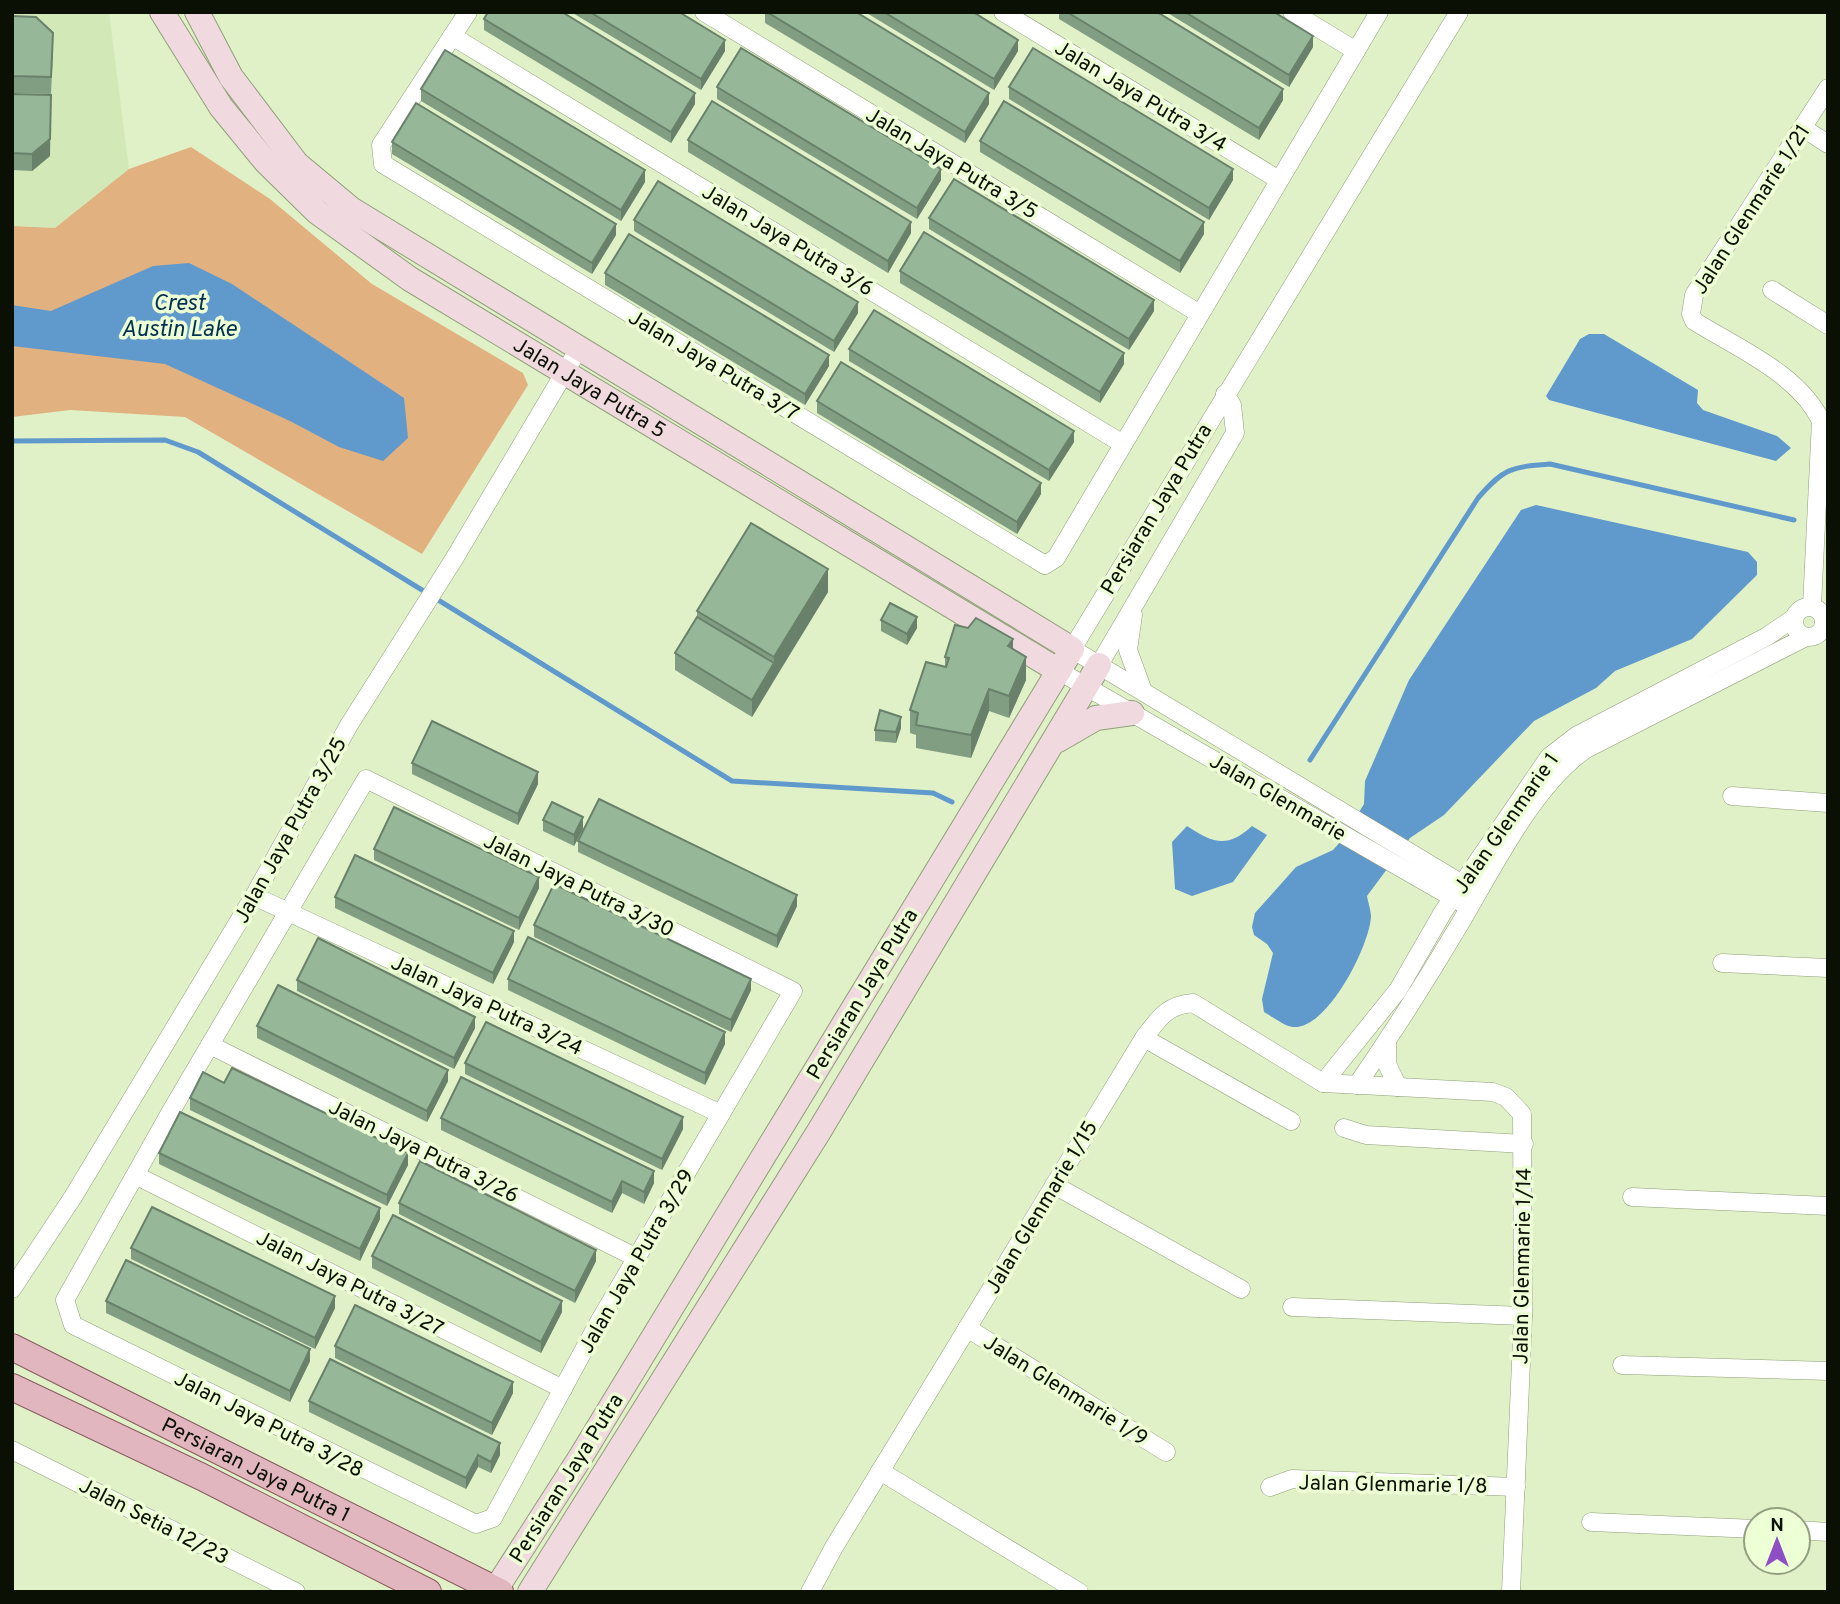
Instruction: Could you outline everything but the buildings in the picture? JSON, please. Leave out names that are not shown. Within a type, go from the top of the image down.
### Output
[{"type":"main road","name":"Persiaran Jaya Putra 1","points":[[12,1347],[496,1591]]},
{"type":"main road","name":"Persiaran Jaya Putra 1","points":[[12,1387],[202,1477],[428,1592]]},
{"type":"street","name":"Jalan Jaya Putra 5","points":[[162,12],[221,107],[265,162],[317,212],[411,279],[572,360],[1099,665]]},
{"type":"street","name":"Jalan Jaya Putra 5","points":[[197,12],[231,77],[297,164],[351,209],[572,360],[1087,687]]},
{"type":"street","points":[[452,36],[468,12]]},
{"type":"street","name":"Jalan Jaya Putra 3/5","points":[[704,12],[1200,314]]},
{"type":"street","name":"Jalan Jaya Putra 3/4","points":[[1003,12],[1279,180]]},
{"type":"street","points":[[1292,12],[1356,51]]},
{"type":"street","points":[[1123,444],[1379,12]]},
{"type":"street","name":"Persiaran Jaya Putra","points":[[496,1591],[587,1447],[1459,12]]},
{"type":"street","name":"Jalan Jaya Putra 3/7","points":[[452,36],[381,145],[383,164],[1045,565],[1056,558],[1123,444]]},
{"type":"street","name":"Jalan Jaya Putra 3/6","points":[[452,36],[1123,444]]},
{"type":"street","name":"Jalan Glenmarie 1/21","points":[[1812,606],[1825,420],[1782,376],[1695,321],[1692,314],[1694,295],[1828,88]]},
{"type":"street","points":[[1802,128],[1828,144]]},
{"type":"street","points":[[1772,290],[1828,325]]},
{"type":"street","name":"Jalan Jaya Putra 3/25","points":[[12,1289],[73,1197],[254,896],[349,725],[454,559],[572,360]]},
{"type":"street","name":"Persiaran Jaya Putra","points":[[530,1592],[818,1133],[1054,743],[1235,433],[1232,405],[1225,394]]},
{"type":"street","points":[[1054,743],[1096,718],[1137,702],[1128,650],[1135,604]]},
{"type":"street","points":[[1812,606],[1824,616],[1818,633],[1797,632],[1794,618],[1799,610],[1812,606]]},
{"type":"street","name":"Jalan Glenmarie 1","points":[[1685,689],[1794,618]]},
{"type":"street","name":"Jalan Glenmarie 1","points":[[1357,1086],[1414,1000],[1466,895],[1549,757],[1576,736],[1636,714],[1685,689],[1818,633]]},
{"type":"street","name":"Jalan Glenmarie","points":[[1099,665],[1137,702],[1334,829],[1404,859],[1466,895]]},
{"type":"street","name":"Jalan Glenmarie","points":[[1087,687],[1137,702],[1341,811],[1404,859]]},
{"type":"street","name":"Jalan Jaya Putra 3/25","points":[[68,1316],[65,1300],[366,779]]},
{"type":"street","name":"Jalan Jaya Putra 3/30","points":[[366,779],[793,991]]},
{"type":"street","points":[[1732,796],[1828,803]]},
{"type":"street","name":"Jalan Glenmarie 1","points":[[1323,1083],[1398,989],[1466,895]]},
{"type":"street","name":"Jalan Jaya Putra 3/24","points":[[254,896],[721,1114]]},
{"type":"street","points":[[1722,963],[1828,968]]},
{"type":"street","points":[[1398,989],[1414,1000]]},
{"type":"street","name":"Jalan Jaya Putra 3/29","points":[[476,1524],[493,1518],[637,1258],[793,991]]},
{"type":"street","name":"Jalan Glenmarie 1/15","points":[[810,1592],[880,1471],[1054,1185],[1144,1038],[1163,1012],[1177,1004],[1194,1003],[1323,1083],[1357,1086]]},
{"type":"street","points":[[1144,1038],[1291,1121]]},
{"type":"street","points":[[1387,1041],[1387,1064],[1398,1087]]},
{"type":"street","name":"Jalan Jaya Putra 3/26","points":[[210,1045],[637,1258]]},
{"type":"street","name":"Jalan Glenmarie 1/14","points":[[1357,1086],[1493,1093],[1506,1097],[1522,1114],[1523,1316],[1511,1592]]},
{"type":"street","points":[[1344,1128],[1366,1135],[1524,1144]]},
{"type":"street","name":"Jalan Jaya Putra 3/27","points":[[137,1175],[563,1389]]},
{"type":"street","points":[[1054,1185],[1241,1289]]},
{"type":"street","points":[[1632,1197],[1828,1206]]},
{"type":"street","points":[[1292,1307],[1523,1316]]},
{"type":"street","name":"Jalan Jaya Putra 3/28","points":[[68,1316],[73,1325],[476,1524]]},
{"type":"street","name":"Jalan Glenmarie 1/9","points":[[967,1328],[1166,1452]]},
{"type":"street","points":[[1622,1365],[1828,1371]]},
{"type":"street","name":"Jalan Setia 12/23","points":[[12,1450],[296,1592]]},
{"type":"street","points":[[880,1471],[1079,1592]]},
{"type":"street","name":"Jalan Glenmarie 1/8","points":[[1270,1487],[1292,1479],[1516,1487]]},
{"type":"street","points":[[1591,1522],[1742,1527]]},
{"type":"shaded area","points":[[12,12],[109,12],[129,169],[55,228],[12,226]]},
{"type":"shaded area","points":[[191,147],[270,199],[372,284],[523,373],[528,385],[422,554],[185,417],[70,410],[12,417],[12,226],[55,228],[129,169]]},
{"type":"water","name":"Crest Austin Lake","points":[[189,263],[232,284],[404,398],[408,438],[383,461],[339,447],[290,421],[165,364],[12,346],[12,305],[51,311],[153,266]]},
{"type":"water","points":[[1589,334],[1604,334],[1698,390],[1697,403],[1703,410],[1777,436],[1791,448],[1776,461],[1549,400],[1546,396],[1580,339]]},
{"type":"water","points":[[1536,505],[1748,552],[1757,562],[1757,575],[1692,639],[1615,671],[1596,688],[1534,721],[1444,815],[1410,838],[1367,896],[1371,917],[1368,930],[1363,947],[1344,984],[1319,1015],[1306,1024],[1293,1027],[1286,1025],[1264,1012],[1262,999],[1273,953],[1267,944],[1254,935],[1252,927],[1255,913],[1296,867],[1333,850],[1342,840],[1364,804],[1365,781],[1409,680],[1521,510]]},
{"type":"water","points":[[1187,826],[1212,840],[1220,841],[1235,838],[1252,826],[1267,835],[1233,882],[1192,896],[1175,889],[1172,842]]},
{"type":"waterway","points":[[12,441],[165,440],[198,452],[732,781],[933,793],[952,802]]},
{"type":"waterway","points":[[1310,760],[1478,498],[1495,480],[1509,471],[1550,464],[1794,520]]}]
